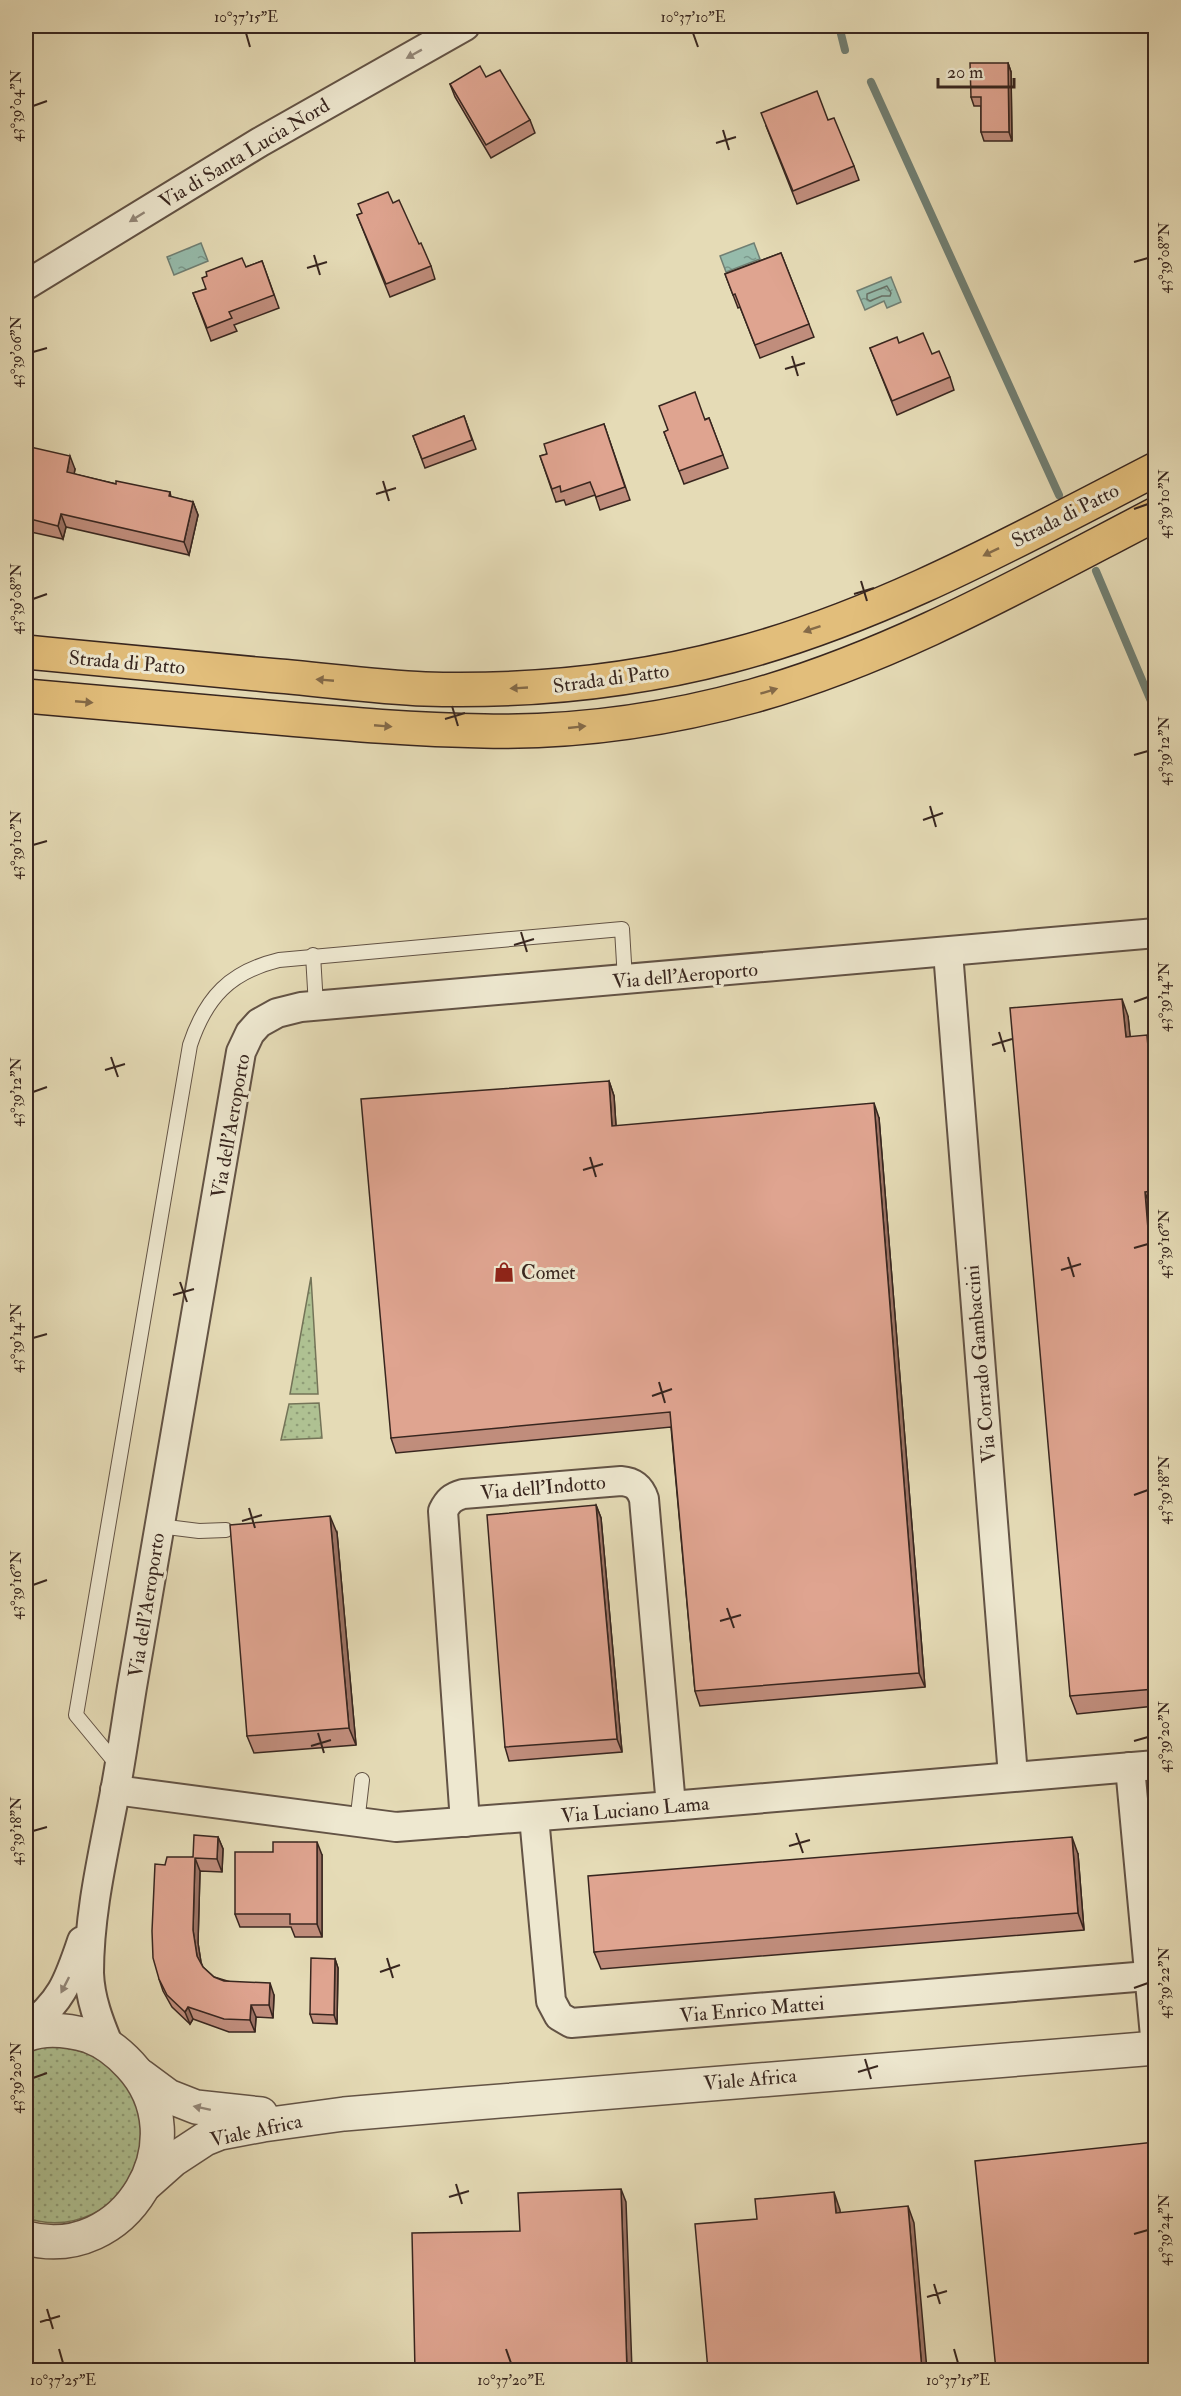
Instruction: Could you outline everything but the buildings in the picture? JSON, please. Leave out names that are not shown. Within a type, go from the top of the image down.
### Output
[{"type":"main road","name":"Strada di Patto","points":[[26,652],[422,689],[495,690],[563,686],[675,669],[732,656],[839,620],[891,599],[1155,469]]},
{"type":"main road","name":"Strada di Patto","points":[[26,696],[409,729],[486,732],[560,729],[663,716],[751,696],[812,678],[862,658],[969,611],[1155,514]]},
{"type":"street","name":"Via di Santa Lucia Nord","points":[[26,285],[260,142],[465,26]]},
{"type":"street","name":"Via dell'Aeroporto","points":[[109,2046],[99,2023],[90,1990],[92,1911],[117,1779],[242,1052],[250,1033],[268,1017],[288,1010],[316,1005],[1155,933]]},
{"type":"street","name":"Via Corrado Gambaccini","points":[[948,952],[1013,1776]]},
{"type":"street","name":"Via dell'Indotto","points":[[465,1822],[443,1511],[454,1496],[463,1494],[621,1481],[630,1482],[636,1486],[644,1499],[671,1806]]},
{"type":"street","name":"Via Luciano Lama","points":[[117,1779],[396,1827],[1143,1766]]},
{"type":"street","points":[[1143,1766],[1150,1927],[1148,1976],[1155,2047]]},
{"type":"street","name":"Via Enrico Mattei","points":[[534,1817],[551,2001],[559,2016],[571,2024],[1148,1976]]},
{"type":"street","name":"Via dell'Aeroporto","points":[[26,2029],[44,2015],[65,1988],[92,1911]]},
{"type":"street","name":"Viale Africa","points":[[26,2035],[34,2031],[70,2031],[97,2039],[109,2046],[141,2076],[168,2096],[182,2103],[210,2110],[262,2114],[344,2114]]},
{"type":"street","name":"Viale Africa","points":[[26,2238],[38,2242],[61,2242],[88,2236],[112,2222],[125,2211],[146,2184],[193,2145],[220,2133],[263,2125],[344,2114],[1155,2047]]},
{"type":"street","name":"Viale Africa","points":[[141,2076],[150,2092],[157,2126],[156,2154],[146,2184]]},
{"type":"lane","points":[[117,1779],[76,1715],[190,1045],[207,1006],[232,978],[259,965],[313,955],[622,929],[625,980]]},
{"type":"lane","points":[[313,955],[316,1005]]},
{"type":"lane","points":[[159,1526],[199,1531],[226,1530]]},
{"type":"lane","points":[[357,1822],[362,1780]]},
{"type":"shaded area","points":[[311,1277],[318,1394],[290,1394]]},
{"type":"shaded area","points":[[319,1403],[322,1438],[281,1440],[289,1404]]},
{"type":"shaded area","points":[[48,2046],[86,2053],[118,2073],[129,2087],[137,2103],[142,2121],[139,2164],[131,2180],[120,2194],[93,2214],[77,2220],[60,2222],[43,2222],[26,2218],[26,2051]]},
{"type":"water","points":[[201,243],[208,261],[174,275],[167,257]]},
{"type":"water","points":[[754,243],[760,259],[726,272],[720,256]]},
{"type":"water","points":[[891,277],[901,302],[887,308],[884,301],[865,310],[857,291]]},
{"type":"waterway","points":[[839,26],[845,50]]},
{"type":"waterway","points":[[871,82],[1059,495]]},
{"type":"waterway","points":[[1096,571],[1156,713]]},
{"type":"place","name":"Comet","points":[[504,1272]]}]
